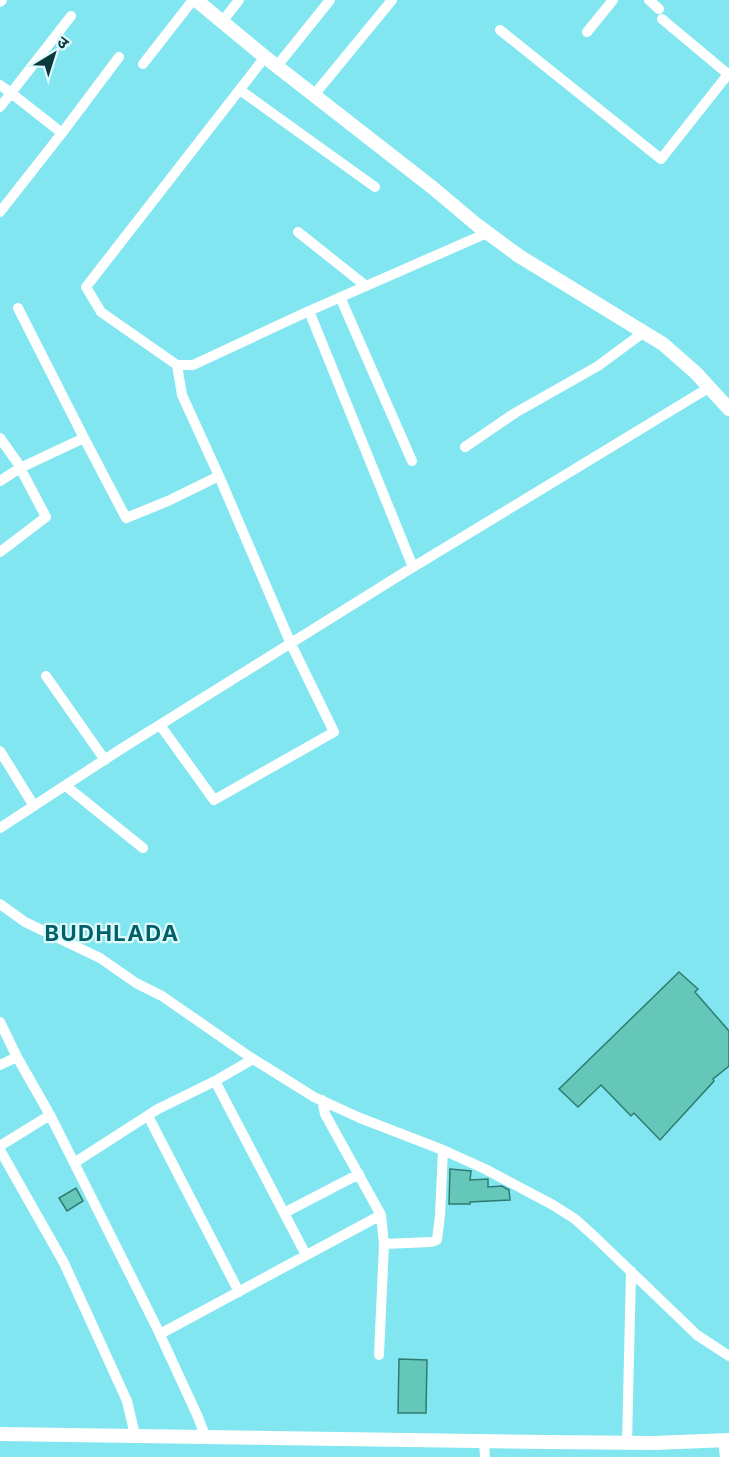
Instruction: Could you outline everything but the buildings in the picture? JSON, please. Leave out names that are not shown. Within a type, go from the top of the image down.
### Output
[{"type":"street","points":[[143,64],[194,0],[487,233],[519,256],[663,344],[710,387],[729,409]]},
{"type":"street","points":[[222,22],[239,0]]},
{"type":"street","points":[[277,66],[330,0]]},
{"type":"street","points":[[314,95],[392,0]]},
{"type":"street","points":[[586,32],[613,0]]},
{"type":"street","points":[[500,30],[661,159],[729,74],[660,14],[649,0]]},
{"type":"street","points":[[0,107],[71,16]]},
{"type":"street","points":[[0,212],[118,57]]},
{"type":"street","points":[[265,57],[86,287],[101,312],[177,365],[193,365],[340,297],[487,233]]},
{"type":"street","points":[[0,85],[62,133]]},
{"type":"street","points":[[240,90],[375,187]]},
{"type":"street","points":[[298,232],[366,286]]},
{"type":"street","points":[[340,297],[411,461]]},
{"type":"street","points":[[18,308],[126,518],[219,476]]},
{"type":"street","points":[[309,311],[413,567]]},
{"type":"street","points":[[465,447],[515,413],[598,366],[644,332]]},
{"type":"street","points":[[160,725],[214,800],[334,732],[291,644],[182,395],[177,365]]},
{"type":"street","points":[[0,828],[413,567],[710,387]]},
{"type":"street","points":[[0,438],[20,468],[46,517],[0,552]]},
{"type":"street","points":[[0,481],[20,468],[84,438]]},
{"type":"street","points":[[46,676],[105,760]]},
{"type":"street","points":[[0,751],[34,806]]},
{"type":"street","points":[[66,786],[143,848]]},
{"type":"street","points":[[0,904],[25,922],[100,958],[136,983],[162,996],[253,1059],[322,1101],[443,1150],[553,1205],[575,1219],[697,1335],[729,1356]]},
{"type":"street","points":[[0,1022],[17,1058],[50,1115],[160,1334],[205,1436]]},
{"type":"street","points":[[0,1065],[17,1058]]},
{"type":"street","points":[[74,1163],[148,1116],[253,1059]]},
{"type":"street","points":[[215,1081],[306,1255]]},
{"type":"street","points":[[322,1101],[326,1114],[381,1215],[384,1244],[379,1355]]},
{"type":"street","points":[[50,1115],[0,1148],[79,1293],[127,1401],[135,1435]]},
{"type":"street","points":[[148,1116],[239,1292]]},
{"type":"street","points":[[384,1244],[437,1240],[443,1150]]},
{"type":"street","points":[[284,1213],[359,1174]]},
{"type":"street","points":[[160,1334],[381,1215]]},
{"type":"street","points":[[627,1443],[631,1271]]},
{"type":"street","points":[[0,1434],[627,1443],[726,1440],[725,1457]]},
{"type":"street","points":[[484,1441],[484,1457]]},
{"type":"district","name":"BUDHLADA","points":[[112,933]]}]
